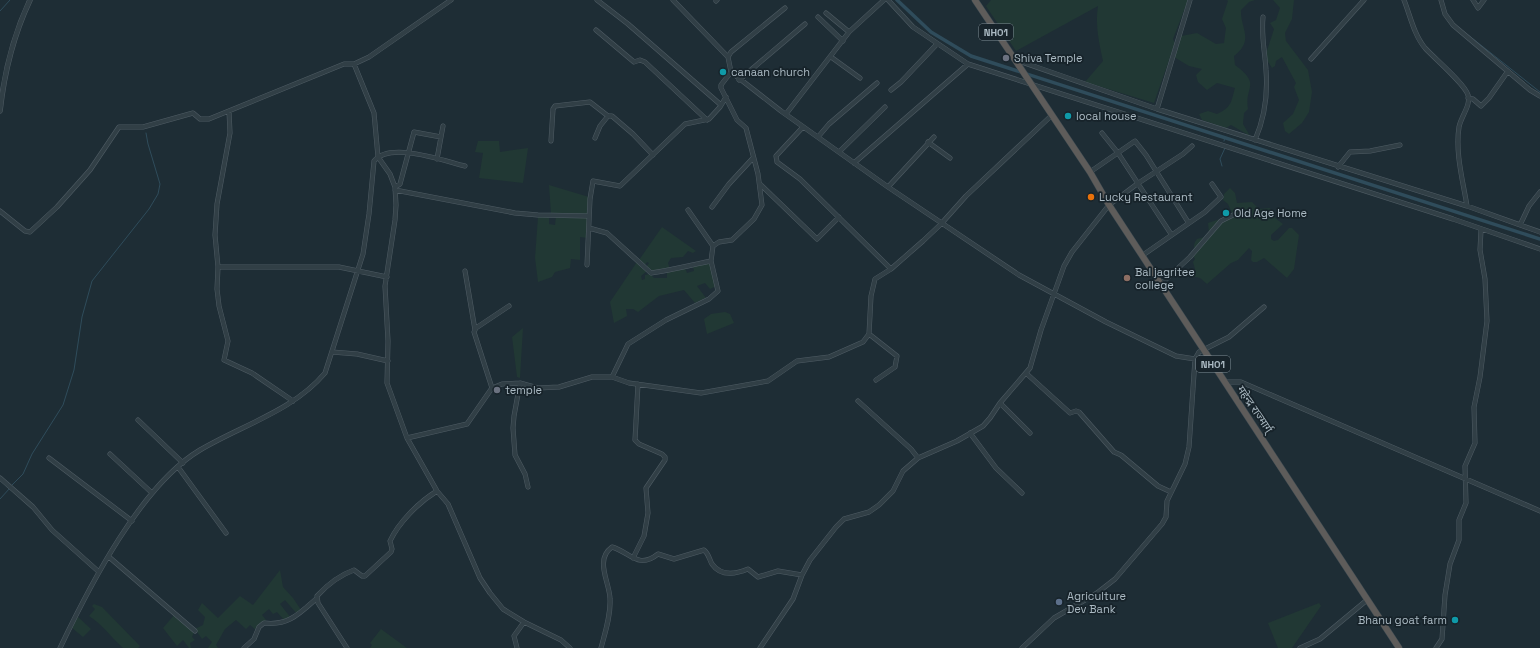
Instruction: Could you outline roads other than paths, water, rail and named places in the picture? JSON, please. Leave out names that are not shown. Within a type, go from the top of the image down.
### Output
[{"type":"highway","name":"महेन्द्र राज्मार्ग्","points":[[975,0],[1029,83],[1090,172],[1109,205],[1399,648]]},
{"type":"street","points":[[0,111],[3,88],[22,16],[30,0]]},
{"type":"street","points":[[0,211],[25,231],[30,232],[57,207],[90,170],[119,126],[143,127],[194,113],[200,119],[209,119],[344,64],[354,64],[369,57],[451,0]]},
{"type":"street","points":[[597,0],[628,24],[721,105]]},
{"type":"street","points":[[673,0],[728,57],[731,72],[739,80],[941,224],[1019,275],[1055,295],[1176,356],[1195,358]]},
{"type":"street","points":[[786,114],[849,32],[884,0]]},
{"type":"street","points":[[888,0],[913,27],[968,64],[1453,219],[1481,230],[1540,249]]},
{"type":"street","points":[[1156,109],[1190,0]]},
{"type":"street","points":[[1311,59],[1364,0]]},
{"type":"street","points":[[1404,0],[1415,30],[1424,47],[1451,73],[1468,94],[1468,103],[1459,126],[1459,154],[1467,206]]},
{"type":"street","points":[[1441,0],[1445,14],[1452,25],[1540,96]]},
{"type":"street","points":[[1473,0],[1478,8],[1484,0]]},
{"type":"street","points":[[728,57],[731,52],[785,8]]},
{"type":"street","points":[[826,13],[849,32]]},
{"type":"street","points":[[818,17],[843,41]]},
{"type":"street","points":[[1255,140],[1263,121],[1266,104],[1266,69],[1262,33],[1263,17]]},
{"type":"street","points":[[739,80],[805,24]]},
{"type":"street","points":[[596,30],[634,62],[640,60],[645,62],[708,120]]},
{"type":"street","points":[[891,90],[901,82],[937,44]]},
{"type":"street","points":[[831,57],[860,78]]},
{"type":"street","points":[[1015,62],[1338,167],[1467,206],[1540,232]]},
{"type":"street","points":[[354,64],[374,112],[378,157],[390,174],[395,189],[395,220],[386,277],[388,361],[387,383],[407,438],[437,491],[453,515],[480,578],[503,609],[524,622],[562,640],[570,648]]},
{"type":"street","points":[[854,163],[968,64]]},
{"type":"street","points":[[1468,98],[1473,99],[1481,106],[1489,98],[1508,71]]},
{"type":"street","points":[[713,246],[719,242],[732,240],[754,219],[762,205],[760,184],[746,128],[737,120],[721,86],[731,72]]},
{"type":"street","points":[[818,137],[829,124],[877,83]]},
{"type":"street","points":[[587,265],[589,216],[593,181],[620,186],[685,124],[708,120],[726,97]]},
{"type":"street","points":[[551,141],[553,109],[555,106],[590,102],[608,116],[612,116],[633,134],[653,155]]},
{"type":"street","points":[[839,152],[885,107]]},
{"type":"street","points":[[229,111],[229,138],[217,204],[215,235],[219,306],[228,341],[224,360],[252,373],[293,401]]},
{"type":"street","points":[[407,438],[467,424],[492,388],[502,384],[520,383],[538,388],[559,388],[592,377],[612,377],[638,384],[701,393],[768,381],[797,361],[819,359],[863,342],[869,334],[871,296],[875,279],[891,269],[941,224],[966,196],[1052,115]]},
{"type":"street","points":[[595,138],[600,126],[608,116]]},
{"type":"street","points":[[437,159],[442,126]]},
{"type":"street","points":[[804,126],[776,156],[777,162],[800,179],[891,269]]},
{"type":"street","points":[[395,189],[400,184],[410,152],[414,132],[441,137]]},
{"type":"street","points":[[1102,133],[1118,153],[1171,234]]},
{"type":"street","points":[[888,187],[934,137]]},
{"type":"street","points":[[1090,172],[1135,141],[1188,222]]},
{"type":"street","points":[[928,142],[950,158]]},
{"type":"street","points":[[1338,167],[1350,152],[1370,151],[1400,145]]},
{"type":"street","points":[[760,648],[793,599],[802,575],[817,549],[836,527],[844,520],[869,512],[879,505],[893,491],[903,471],[918,458],[983,426],[1000,403],[1027,374],[1064,266],[1072,252],[1109,205],[1137,184],[1183,154],[1192,146]]},
{"type":"street","points":[[60,648],[99,572],[152,493],[178,467],[199,450],[293,401],[312,388],[325,373],[359,270],[369,214],[374,161],[378,157],[394,153],[410,152],[465,166]]},
{"type":"street","points":[[712,207],[729,184],[753,158]]},
{"type":"street","points":[[760,184],[817,239],[839,217]]},
{"type":"street","points":[[1143,255],[1188,222],[1205,212],[1221,198],[1212,184]]},
{"type":"street","points":[[395,189],[515,213],[589,216]]},
{"type":"street","points":[[1520,225],[1528,206],[1540,192]]},
{"type":"street","points":[[612,377],[628,344],[666,320],[709,299],[718,291],[711,261],[713,246],[688,210]]},
{"type":"street","points":[[1161,284],[1190,257],[1217,225],[1233,214]]},
{"type":"street","points":[[589,228],[608,233],[651,273],[711,261]]},
{"type":"street","points":[[1436,648],[1442,639],[1445,595],[1450,564],[1459,540],[1459,520],[1466,503],[1465,466],[1475,443],[1474,407],[1480,377],[1487,321],[1485,280],[1480,250],[1481,230]]},
{"type":"street","points":[[218,267],[325,267],[359,270],[386,277]]},
{"type":"street","points":[[465,271],[475,330],[492,388]]},
{"type":"street","points":[[475,330],[509,306]]},
{"type":"street","points":[[1022,648],[1054,618],[1098,593],[1115,580],[1162,524],[1166,518],[1167,501],[1185,464],[1189,447],[1195,358],[1199,352],[1229,337],[1264,307]]},
{"type":"street","points":[[869,334],[897,356],[895,367],[876,380]]},
{"type":"street","points":[[332,352],[357,354],[388,361]]},
{"type":"street","points":[[1027,374],[1070,413],[1076,411],[1079,412],[1114,452],[1122,455],[1158,486],[1171,492]]},
{"type":"street","points":[[1225,382],[1241,382],[1540,511]]},
{"type":"street","points":[[520,383],[513,428],[515,455],[525,474],[528,487]]},
{"type":"street","points":[[633,558],[644,536],[648,513],[646,488],[665,460],[665,457],[662,454],[639,444],[635,440],[638,384]]},
{"type":"street","points":[[858,401],[911,449],[918,458]]},
{"type":"street","points":[[1000,403],[1030,433]]},
{"type":"street","points":[[138,420],[183,463]]},
{"type":"street","points":[[970,433],[996,468],[1022,493]]},
{"type":"street","points":[[110,454],[152,493]]},
{"type":"street","points":[[49,458],[132,521]]},
{"type":"street","points":[[178,467],[226,532]]},
{"type":"street","points":[[0,478],[33,507],[52,530],[99,572]]},
{"type":"street","points":[[244,648],[254,639],[259,627],[264,623],[287,622],[316,599],[324,587],[337,579],[354,570],[362,576],[365,576],[389,556],[392,549],[390,541],[393,534],[417,507],[437,491]]},
{"type":"street","points":[[601,648],[610,600],[604,570],[605,555],[612,547],[633,558],[643,561],[650,560],[658,554],[674,559],[704,550],[708,553],[712,564],[722,572],[737,574],[748,569],[758,577],[778,571],[802,575]]},
{"type":"street","points":[[110,557],[195,631]]},
{"type":"street","points":[[316,599],[347,648]]},
{"type":"street","points":[[1300,648],[1320,638],[1367,600]]},
{"type":"street","points":[[517,648],[514,636],[524,622]]},
{"type":"waterway","points":[[0,11],[10,0]]},
{"type":"waterway","points":[[897,0],[931,32],[971,56],[1540,239]]},
{"type":"waterway","points":[[1458,27],[1540,92]]},
{"type":"waterway","points":[[11,486],[23,474],[32,454],[63,405],[74,370],[82,317],[92,281],[149,209],[158,194],[160,184],[146,133]]},
{"type":"waterway","points":[[1224,141],[1225,137]]},
{"type":"waterway","points":[[1222,166],[1220,159],[1225,148]]},
{"type":"waterway","points":[[0,499],[10,488]]},
{"type":"place","name":"Shiva Temple","points":[[1006,58]]},
{"type":"place","name":"canaan church","points":[[723,72]]},
{"type":"place","name":"local house","points":[[1068,116]]},
{"type":"place","name":"Lucky Restaurant","points":[[1091,197]]},
{"type":"place","name":"Old Age Home","points":[[1226,213]]},
{"type":"place","name":"Bal jagritee college","points":[[1127,278]]},
{"type":"place","name":"temple","points":[[497,390]]},
{"type":"place","name":"Agriculture Dev Bank","points":[[1059,602]]},
{"type":"place","name":"Bhanu goat farm","points":[[1455,620]]}]
